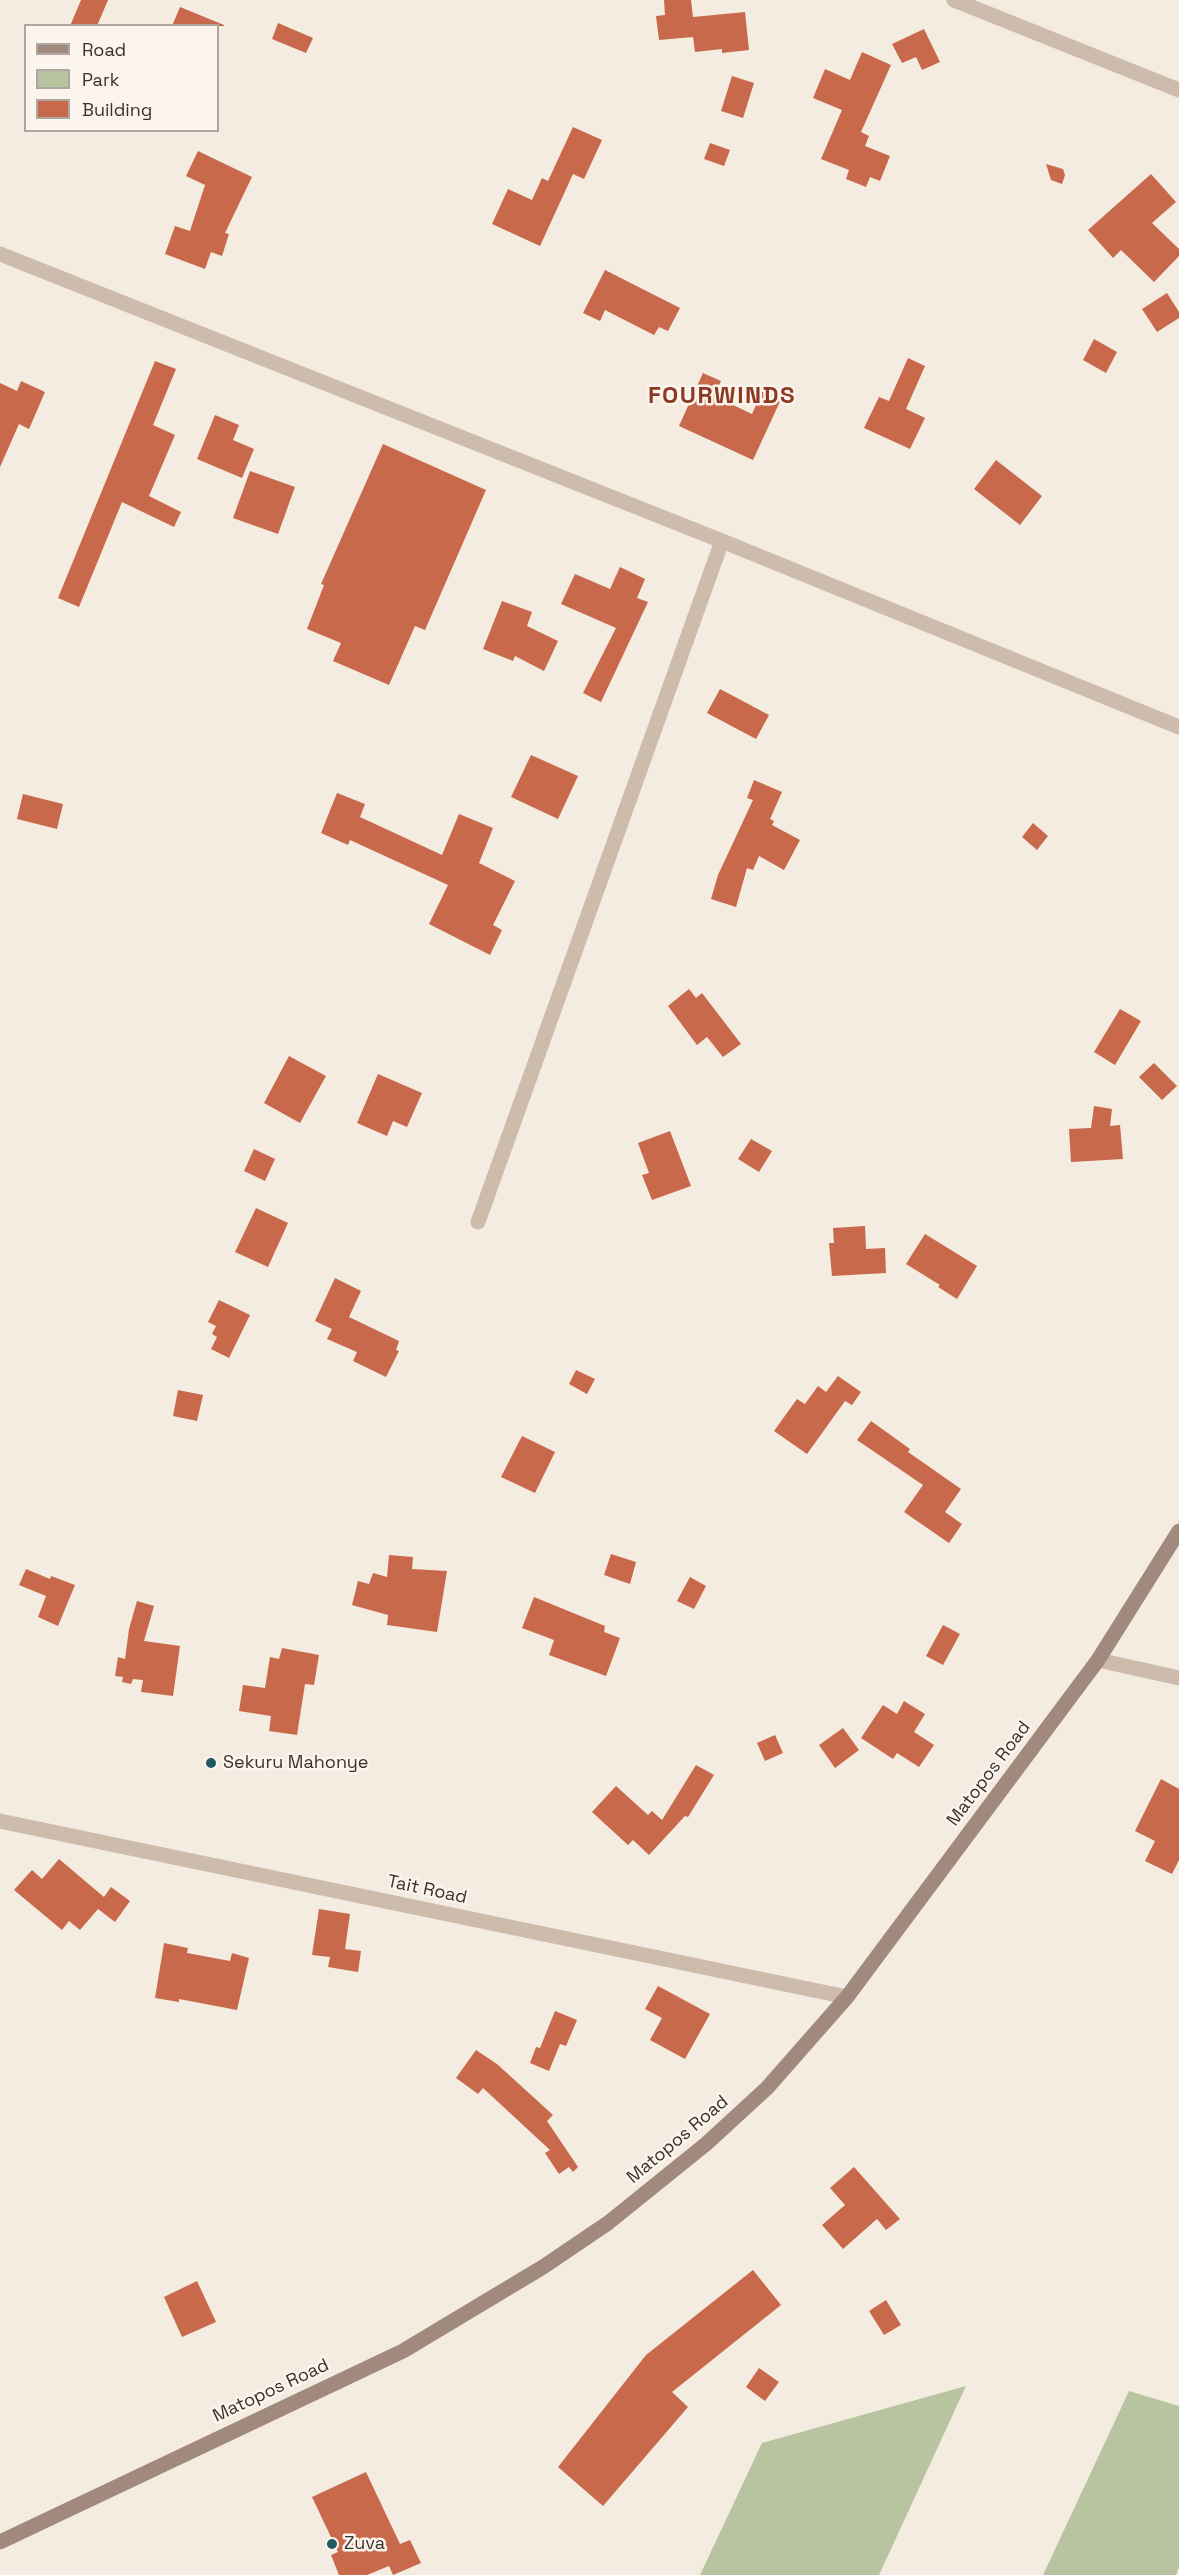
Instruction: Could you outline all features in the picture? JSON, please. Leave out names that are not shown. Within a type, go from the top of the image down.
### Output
[{"type":"main road","name":"Matopos Road","points":[[0,2542],[403,2351],[543,2267],[608,2223],[706,2144],[768,2088],[847,1997],[1098,1660],[1179,1531]]},
{"type":"street","points":[[954,0],[1179,90]]},
{"type":"street","points":[[0,254],[722,541],[1179,727]]},
{"type":"street","points":[[478,1222],[722,541]]},
{"type":"street","points":[[1098,1660],[1179,1678]]},
{"type":"street","name":"Tait Road","points":[[0,1821],[847,1997]]},
{"type":"green space","points":[[966,2386],[879,2575],[700,2575],[762,2443]]},
{"type":"green space","points":[[1129,2391],[1179,2406],[1179,2567],[1176,2575],[1043,2575]]},
{"type":"building","points":[[81,0],[108,0],[98,24],[71,24]]},
{"type":"building","points":[[664,0],[691,0],[693,17],[745,12],[749,50],[722,53],[722,49],[695,52],[693,37],[659,40],[656,16],[665,15]]},
{"type":"building","points":[[180,7],[224,26],[219,26],[219,24],[173,24]]},
{"type":"building","points":[[278,23],[313,38],[306,53],[272,39]]},
{"type":"building","points":[[924,29],[940,62],[922,70],[916,57],[902,63],[892,44]]},
{"type":"building","points":[[862,52],[891,65],[861,132],[869,136],[865,146],[890,156],[880,181],[870,177],[866,187],[846,179],[849,170],[821,159],[842,110],[813,98],[825,69],[850,80]]},
{"type":"building","points":[[732,76],[754,83],[743,118],[721,111]]},
{"type":"building","points":[[573,127],[602,140],[584,179],[573,174],[540,246],[492,224],[508,189],[532,200],[542,178],[548,181]]},
{"type":"building","points":[[710,143],[730,150],[724,166],[704,159]]},
{"type":"building","points":[[198,151],[252,177],[225,233],[229,234],[222,256],[211,252],[205,269],[165,254],[175,226],[190,231],[205,185],[186,176]]},
{"type":"building","points":[[1046,164],[1063,169],[1065,175],[1062,184],[1051,180]]},
{"type":"building","points":[[1151,174],[1176,202],[1152,223],[1179,249],[1179,256],[1154,282],[1121,250],[1113,258],[1088,230]]},
{"type":"building","points":[[605,270],[680,308],[668,331],[659,327],[654,335],[605,310],[600,321],[583,313]]},
{"type":"building","points":[[1167,293],[1179,312],[1179,318],[1157,332],[1142,309]]},
{"type":"building","points":[[1094,339],[1117,352],[1106,373],[1083,360]]},
{"type":"building","points":[[908,358],[925,366],[906,409],[925,418],[910,449],[864,428],[879,397],[889,401]]},
{"type":"building","points":[[155,361],[176,369],[153,425],[175,435],[149,496],[181,512],[174,527],[122,502],[79,607],[58,598]]},
{"type":"building","points":[[703,373],[721,381],[714,396],[752,414],[764,387],[783,395],[753,460],[679,426]]},
{"type":"building","points":[[21,381],[45,392],[29,429],[19,424],[0,467],[0,383],[17,391]]},
{"type":"building","points":[[215,415],[239,425],[233,440],[254,449],[242,478],[197,459]]},
{"type":"building","points":[[383,444],[486,490],[425,630],[415,626],[389,685],[333,661],[341,643],[307,629],[324,585],[321,584]]},
{"type":"building","points":[[996,460],[1042,496],[1020,525],[974,489]]},
{"type":"building","points":[[250,471],[295,487],[278,534],[233,518]]},
{"type":"building","points":[[620,567],[645,579],[637,598],[648,602],[601,702],[583,693],[616,628],[561,604],[575,574],[610,589]]},
{"type":"building","points":[[502,601],[532,612],[527,626],[558,641],[544,671],[515,656],[513,661],[483,649]]},
{"type":"building","points":[[720,689],[769,715],[756,739],[707,713]]},
{"type":"building","points":[[531,755],[578,776],[558,819],[511,797]]},
{"type":"building","points":[[754,780],[782,792],[770,819],[774,821],[772,825],[800,840],[784,870],[759,856],[753,870],[747,868],[736,907],[711,899],[718,875],[753,800],[747,798]]},
{"type":"building","points":[[337,793],[365,804],[360,817],[442,855],[459,814],[493,828],[479,863],[515,881],[493,925],[502,930],[490,955],[429,924],[448,885],[350,840],[348,845],[321,833]]},
{"type":"building","points":[[23,794],[63,804],[57,829],[17,819]]},
{"type":"building","points":[[1033,823],[1048,836],[1037,850],[1022,837]]},
{"type":"building","points":[[689,989],[696,998],[702,993],[741,1044],[723,1057],[707,1037],[697,1045],[668,1006]]},
{"type":"building","points":[[1120,1009],[1141,1021],[1115,1065],[1094,1052]]},
{"type":"building","points":[[289,1056],[326,1076],[300,1123],[264,1103]]},
{"type":"building","points":[[1154,1063],[1177,1086],[1162,1100],[1139,1077]]},
{"type":"building","points":[[378,1074],[422,1093],[407,1127],[393,1121],[387,1136],[357,1123]]},
{"type":"building","points":[[1094,1106],[1112,1109],[1110,1126],[1120,1125],[1123,1159],[1071,1162],[1069,1129],[1091,1128]]},
{"type":"building","points":[[670,1131],[691,1186],[652,1200],[642,1175],[649,1173],[638,1143]]},
{"type":"building","points":[[751,1139],[772,1151],[759,1172],[738,1159]]},
{"type":"building","points":[[254,1149],[275,1159],[265,1181],[244,1171]]},
{"type":"building","points":[[256,1208],[288,1223],[268,1267],[235,1252]]},
{"type":"building","points":[[865,1226],[866,1249],[885,1248],[886,1273],[832,1276],[829,1243],[834,1243],[833,1228]]},
{"type":"building","points":[[925,1234],[977,1266],[957,1299],[938,1287],[940,1285],[906,1264]]},
{"type":"building","points":[[335,1278],[361,1291],[349,1317],[399,1341],[396,1350],[399,1351],[386,1377],[353,1361],[357,1352],[327,1339],[332,1329],[315,1321]]},
{"type":"building","points":[[219,1300],[250,1315],[229,1358],[211,1349],[217,1337],[212,1334],[216,1326],[208,1322]]},
{"type":"building","points":[[576,1370],[595,1379],[587,1394],[569,1384]]},
{"type":"building","points":[[838,1376],[861,1392],[852,1405],[845,1401],[807,1454],[774,1431],[797,1399],[805,1404],[818,1386],[826,1392]]},
{"type":"building","points":[[178,1390],[203,1395],[197,1421],[173,1416]]},
{"type":"building","points":[[871,1421],[910,1449],[908,1452],[961,1489],[945,1512],[962,1524],[949,1543],[904,1512],[923,1485],[857,1440]]},
{"type":"building","points":[[522,1436],[555,1452],[535,1493],[501,1477]]},
{"type":"building","points":[[611,1554],[636,1562],[630,1584],[604,1575]]},
{"type":"building","points":[[389,1555],[413,1557],[412,1569],[447,1571],[437,1632],[387,1625],[388,1615],[352,1605],[358,1581],[369,1584],[373,1573],[387,1577]]},
{"type":"building","points":[[26,1569],[50,1579],[51,1576],[75,1585],[58,1626],[38,1617],[46,1596],[19,1585]]},
{"type":"building","points":[[690,1577],[706,1586],[694,1609],[677,1601]]},
{"type":"building","points":[[534,1597],[605,1626],[604,1632],[620,1638],[606,1676],[549,1655],[554,1640],[522,1628]]},
{"type":"building","points":[[137,1601],[154,1606],[144,1641],[180,1646],[173,1696],[141,1692],[143,1680],[133,1679],[131,1684],[122,1682],[123,1677],[115,1676],[118,1657],[125,1659],[129,1629]]},
{"type":"building","points":[[943,1625],[960,1634],[943,1665],[926,1656]]},
{"type":"building","points":[[282,1648],[319,1655],[314,1685],[305,1684],[297,1735],[269,1731],[271,1716],[239,1711],[243,1685],[265,1688],[270,1657],[279,1659]]},
{"type":"building","points":[[904,1701],[925,1714],[914,1732],[934,1745],[919,1767],[897,1753],[893,1759],[861,1738],[883,1705],[897,1714]]},
{"type":"building","points":[[843,1728],[859,1750],[835,1768],[819,1745]]},
{"type":"building","points":[[775,1735],[783,1753],[765,1761],[757,1743]]},
{"type":"building","points":[[696,1765],[714,1775],[688,1817],[685,1816],[649,1855],[633,1840],[628,1845],[592,1812],[616,1786],[648,1815],[652,1811],[662,1820]]},
{"type":"building","points":[[1161,1779],[1179,1789],[1179,1860],[1172,1874],[1145,1861],[1155,1841],[1135,1831]]},
{"type":"building","points":[[59,1859],[104,1897],[111,1887],[130,1901],[115,1922],[98,1909],[80,1930],[69,1921],[62,1930],[14,1890],[32,1870],[42,1879]]},
{"type":"building","points":[[319,1909],[350,1914],[345,1949],[361,1951],[358,1972],[328,1967],[330,1957],[312,1955]]},
{"type":"building","points":[[164,1943],[188,1948],[187,1953],[230,1961],[232,1953],[249,1958],[237,2010],[179,1999],[179,2002],[155,1998]]},
{"type":"building","points":[[658,1986],[710,2014],[685,2059],[650,2040],[662,2018],[645,2009]]},
{"type":"building","points":[[555,2011],[577,2020],[566,2046],[560,2044],[549,2071],[530,2063],[536,2047],[540,2048]]},
{"type":"building","points":[[476,2050],[497,2064],[553,2115],[547,2121],[578,2167],[573,2172],[569,2167],[559,2174],[545,2153],[550,2150],[483,2088],[478,2094],[456,2078]]},
{"type":"building","points":[[854,2167],[900,2219],[886,2230],[877,2219],[843,2249],[822,2225],[845,2205],[830,2188]]},
{"type":"building","points":[[753,2270],[781,2305],[672,2392],[688,2407],[603,2506],[558,2467],[646,2355]]},
{"type":"building","points":[[197,2281],[216,2322],[182,2337],[164,2297]]},
{"type":"building","points":[[886,2300],[901,2325],[884,2335],[869,2311]]},
{"type":"building","points":[[759,2368],[779,2382],[765,2401],[746,2387]]},
{"type":"building","points":[[366,2472],[400,2544],[410,2540],[421,2563],[393,2575],[389,2566],[367,2575],[339,2575],[331,2555],[338,2552],[312,2497]]},
{"type":"place","name":"Sekuru Mahonye","points":[[211,1763]]},
{"type":"place","name":"Zuva","points":[[332,2544]]},
{"type":"district","name":"FOURWINDS","points":[[722,396]]}]
